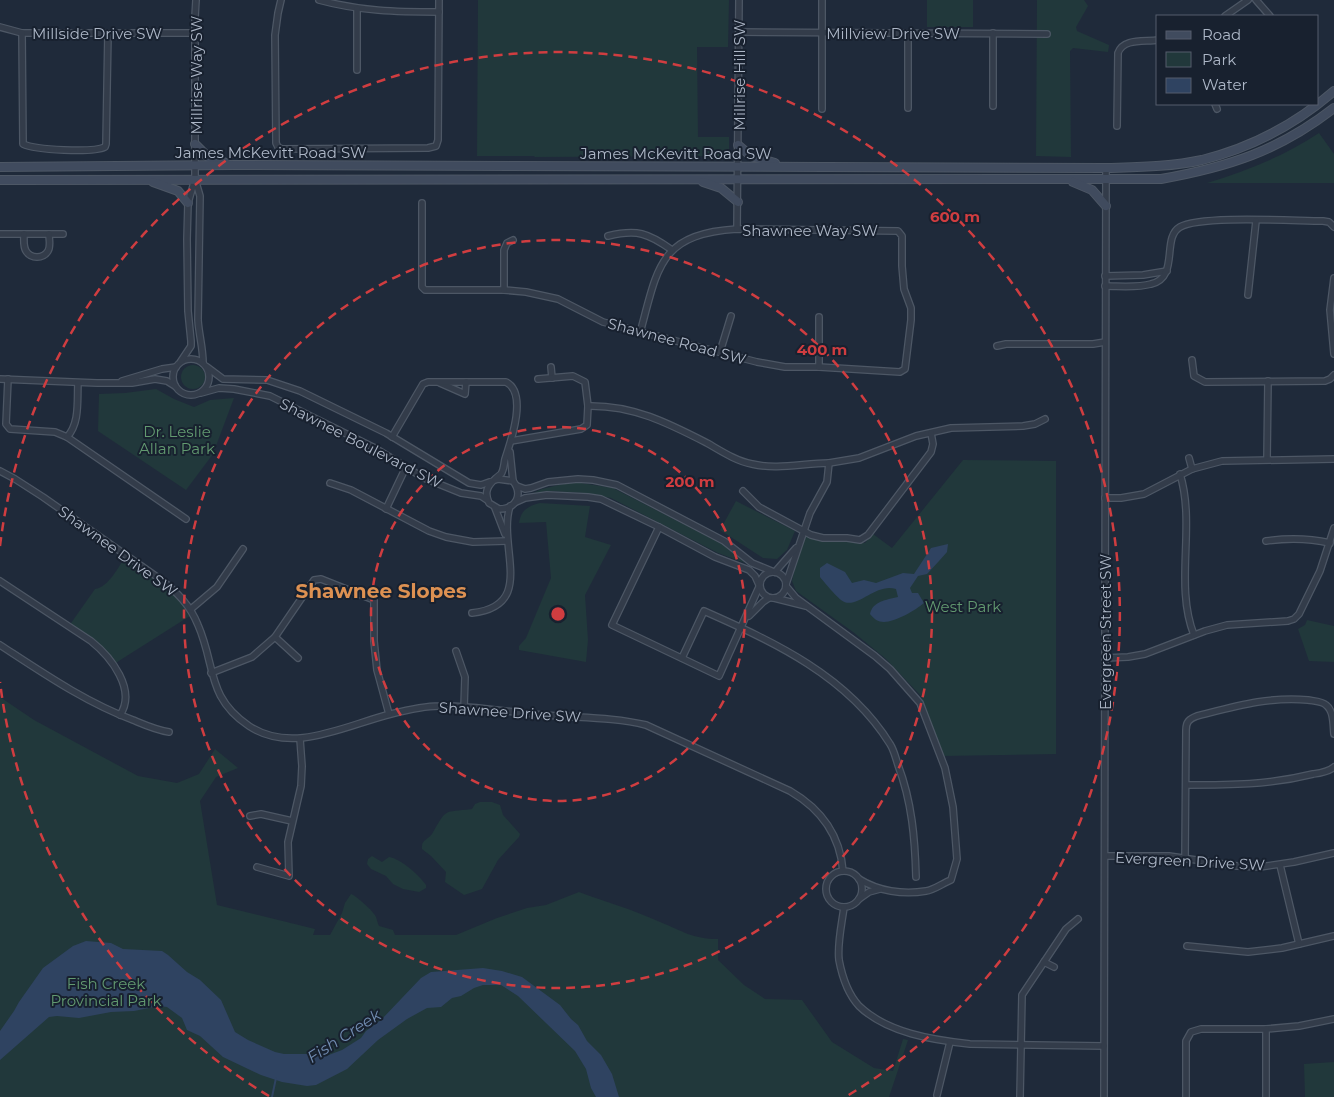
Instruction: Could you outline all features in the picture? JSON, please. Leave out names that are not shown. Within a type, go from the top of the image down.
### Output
[{"type":"main road","name":"James McKevitt Road SW","points":[[1319,102],[1334,91]]},
{"type":"main road","name":"James McKevitt Road SW","points":[[0,167],[195,167],[233,165],[1106,168],[1160,166],[1201,160],[1237,148],[1290,124],[1315,105]]},
{"type":"main road","name":"James McKevitt Road SW","points":[[0,180],[1161,179],[1204,171],[1232,163],[1283,142],[1334,108]]},
{"type":"main road","points":[[195,144],[208,157],[233,165]]},
{"type":"main road","points":[[738,145],[751,156],[762,161],[795,167]]},
{"type":"main road","points":[[144,179],[178,190],[188,203]]},
{"type":"main road","points":[[697,179],[721,188],[738,202]]},
{"type":"main road","points":[[1064,179],[1092,190],[1106,206]]},
{"type":"street","name":"Millrise Way SW","points":[[195,179],[196,0]]},
{"type":"street","points":[[281,0],[275,35],[276,143],[282,149],[428,148],[436,146],[438,140],[439,0]]},
{"type":"street","points":[[319,0],[357,9],[394,12],[439,12]]},
{"type":"street","name":"Millrise Hill SW","points":[[738,229],[739,0]]},
{"type":"street","points":[[822,0],[822,109]]},
{"type":"street","points":[[1226,15],[1248,0]]},
{"type":"street","points":[[1256,0],[1269,15]]},
{"type":"street","points":[[357,9],[358,70]]},
{"type":"street","name":"Millside Drive SW","points":[[0,27],[22,33],[195,33]]},
{"type":"street","name":"Millview Drive SW","points":[[739,32],[1047,34]]},
{"type":"street","points":[[22,33],[23,144],[29,147],[90,149],[105,147],[107,140],[108,33]]},
{"type":"street","points":[[908,33],[908,108]]},
{"type":"street","points":[[994,33],[994,106]]},
{"type":"street","points":[[1118,126],[1118,53],[1122,46],[1129,42],[1156,40]]},
{"type":"street","name":"Evergreen Street SW","points":[[1104,1097],[1106,168]]},
{"type":"street","points":[[175,386],[173,376],[176,367],[191,346],[188,311],[188,203],[195,179]]},
{"type":"street","points":[[0,379],[78,383],[132,383],[155,379],[167,381],[184,394],[195,395],[205,389],[210,378],[205,365],[199,335],[200,196],[195,179]]},
{"type":"street","name":"Shawnee Road SW","points":[[422,203],[423,288],[434,290],[504,290],[526,292],[558,299],[603,322],[640,333],[757,362],[785,367],[819,366],[902,371]]},
{"type":"street","points":[[1248,295],[1256,220]]},
{"type":"street","points":[[1105,286],[1151,284],[1164,277],[1167,271],[1173,234],[1182,226],[1212,221],[1256,220],[1324,221],[1329,222],[1334,227]]},
{"type":"street","name":"Shawnee Way SW","points":[[640,333],[654,280],[660,265],[672,250],[693,237],[714,231],[738,229],[898,231],[902,236],[904,289],[912,320],[905,369],[902,371]]},
{"type":"street","points":[[608,236],[634,231],[657,239],[672,250]]},
{"type":"street","points":[[0,234],[63,234]]},
{"type":"street","points":[[24,234],[25,250],[29,255],[37,257],[44,255],[48,251],[49,234]]},
{"type":"street","points":[[504,290],[504,250],[507,243],[513,240]]},
{"type":"street","points":[[188,267],[198,268]]},
{"type":"street","points":[[1105,276],[1143,275],[1167,271]]},
{"type":"street","points":[[1334,278],[1330,310],[1334,354]]},
{"type":"street","points":[[720,352],[731,316]]},
{"type":"street","points":[[819,317],[819,366]]},
{"type":"street","points":[[997,346],[1105,342]]},
{"type":"street","points":[[181,361],[192,358],[205,365]]},
{"type":"street","points":[[1192,360],[1193,373],[1202,381],[1325,381],[1334,375]]},
{"type":"street","name":"Shawnee Boulevard SW","points":[[205,365],[223,379],[253,379],[281,384],[345,412],[469,482],[480,485],[493,481]]},
{"type":"street","points":[[116,382],[176,367]]},
{"type":"street","points":[[551,367],[552,378]]},
{"type":"street","points":[[510,444],[581,429],[587,425],[588,406],[585,382],[573,376],[538,379]]},
{"type":"street","points":[[8,379],[6,424],[10,429],[56,432],[67,437],[186,519]]},
{"type":"street","points":[[1267,459],[1268,381]]},
{"type":"street","points":[[392,437],[423,384],[428,382],[506,382],[510,384],[516,395],[517,406],[510,444],[501,474],[493,481],[486,494],[489,503],[500,516],[507,541],[511,572],[509,589],[500,603],[493,608],[472,613]]},
{"type":"street","points":[[437,382],[466,394],[466,382]]},
{"type":"street","points":[[67,437],[72,431],[76,419],[78,383]]},
{"type":"street","name":"Shawnee Boulevard SW","points":[[200,393],[219,388],[270,396],[374,447],[424,478],[461,492],[481,496],[489,503]]},
{"type":"street","points":[[588,406],[600,406],[651,416],[752,464],[788,466],[860,458],[916,436],[960,427],[1031,425],[1045,419]]},
{"type":"street","points":[[743,491],[759,507],[804,533],[823,538],[858,540],[864,538],[931,452],[933,444],[930,433]]},
{"type":"street","points":[[507,541],[508,514],[518,497],[517,486],[513,481],[510,444]]},
{"type":"street","points":[[1188,458],[1192,469]]},
{"type":"street","points":[[1105,498],[1121,498],[1144,494],[1180,474],[1222,460],[1334,459]]},
{"type":"street","points":[[659,527],[612,625],[719,676],[764,575],[774,572],[798,544],[804,533],[810,513],[826,482],[828,463]]},
{"type":"street","points":[[386,509],[406,467]]},
{"type":"street","name":"Shawnee Drive SW","points":[[0,472],[43,497],[178,593],[191,609],[199,626],[217,692],[225,704],[250,727],[275,736],[300,738],[317,736],[415,708],[440,706],[623,720],[646,725],[806,800],[825,819],[836,840],[842,859],[843,871]]},
{"type":"street","points":[[1180,474],[1184,485],[1186,506],[1186,604],[1194,635]]},
{"type":"street","points":[[493,481],[503,478],[513,481]]},
{"type":"street","points":[[517,486],[532,488],[548,482],[578,479],[617,485],[724,541],[752,563],[784,577],[786,585],[796,598],[875,656],[890,669],[920,703],[945,768],[953,807],[957,859],[951,880],[928,891],[905,892],[880,889],[858,879]]},
{"type":"street","points":[[330,483],[351,490],[429,531],[460,541],[507,541]]},
{"type":"street","points":[[495,508],[503,509],[519,500],[535,496],[588,497],[612,503],[715,557],[749,570],[755,576],[763,594],[772,598],[808,606]]},
{"type":"street","points":[[1105,658],[1145,654],[1194,635],[1232,625],[1294,619],[1313,585],[1334,528]]},
{"type":"street","points":[[1266,541],[1309,539],[1330,543]]},
{"type":"street","points":[[743,625],[753,612],[772,598],[782,594],[798,544]]},
{"type":"street","points":[[191,609],[217,587],[243,548]]},
{"type":"street","points":[[211,673],[252,657],[275,637],[314,580],[321,578],[374,600],[374,641],[377,670],[390,714]]},
{"type":"street","points":[[0,581],[105,652],[114,664],[124,689],[126,707],[120,715]]},
{"type":"street","points":[[682,658],[704,611],[743,625],[831,678],[866,713],[891,745],[906,788],[915,834],[916,878]]},
{"type":"street","points":[[275,637],[298,658]]},
{"type":"street","points":[[0,645],[64,687],[120,715],[160,731],[169,732]]},
{"type":"street","points":[[456,651],[464,677],[464,708]]},
{"type":"street","points":[[1186,859],[1186,726],[1190,719],[1268,700],[1293,699],[1315,701],[1324,703],[1329,708],[1334,734]]},
{"type":"street","points":[[257,867],[289,876],[288,842],[301,786],[300,738]]},
{"type":"street","points":[[1186,785],[1273,783],[1328,771],[1334,767]]},
{"type":"street","points":[[250,816],[261,814],[292,821]]},
{"type":"street","name":"Evergreen Drive SW","points":[[1105,856],[1148,855],[1236,866],[1280,865],[1334,853]]},
{"type":"street","points":[[1280,865],[1299,944]]},
{"type":"street","points":[[859,899],[862,888],[853,873],[843,871],[831,876],[826,887],[828,898],[832,902],[844,907],[854,904],[870,892],[880,889]]},
{"type":"street","points":[[844,907],[839,959],[845,984],[858,1005],[878,1020],[901,1030],[950,1042],[1104,1046]]},
{"type":"street","points":[[1020,1097],[1022,995],[1066,929],[1078,919]]},
{"type":"street","points":[[1187,946],[1248,952],[1272,950],[1334,936]]},
{"type":"street","points":[[1044,962],[1054,967]]},
{"type":"street","points":[[1186,1097],[1186,1041],[1191,1032],[1201,1029],[1266,1029],[1299,1026],[1334,1019]]},
{"type":"street","points":[[1266,1029],[1266,1097]]},
{"type":"street","points":[[937,1095],[950,1042]]},
{"type":"green space","points":[[478,0],[729,0],[728,47],[697,47],[698,137],[729,137],[729,156],[477,156]]},
{"type":"green space","points":[[927,0],[973,0],[973,27],[927,27]]},
{"type":"green space","points":[[1037,0],[1084,0],[1088,6],[1076,27],[1077,31],[1109,45],[1108,52],[1073,48],[1070,51],[1071,157],[1036,156]]},
{"type":"green space","points":[[1319,133],[1334,154],[1334,183],[1207,183],[1265,162]]},
{"type":"green space","points":[[193,365],[202,368],[205,377],[202,386],[193,389],[184,386],[181,377],[184,368]]},
{"type":"green space","name":"Dr. Leslie Allan Park","points":[[156,389],[194,407],[210,400],[234,398],[213,454],[186,490],[98,431],[99,394]]},
{"type":"green space","name":"West Park","points":[[963,460],[1056,461],[1056,754],[943,756],[921,696],[886,659],[853,632],[796,591],[792,581],[803,534],[865,543],[873,534],[892,548]]},
{"type":"green space","points":[[567,483],[581,483],[613,488],[722,544],[745,563],[718,553],[611,498],[584,493],[550,491],[533,493]]},
{"type":"green space","points":[[736,501],[795,531],[787,550],[777,559],[763,558],[720,530]]},
{"type":"green space","points":[[540,503],[590,506],[585,537],[611,545],[585,595],[588,640],[586,662],[519,650],[519,646],[526,638],[551,578],[546,522],[519,523],[521,515],[526,509]]},
{"type":"green space","points":[[126,556],[160,579],[193,614],[114,664],[105,652],[69,626],[95,589],[109,581]]},
{"type":"green space","points":[[1307,620],[1334,626],[1334,662],[1309,661],[1298,629],[1305,625]]},
{"type":"green space","name":"Fish Creek Provincial Park","points":[[0,697],[34,720],[138,776],[177,783],[199,774],[215,749],[238,768],[216,777],[200,801],[217,905],[315,929],[313,935],[330,935],[351,894],[373,912],[379,926],[393,930],[395,935],[456,935],[497,918],[527,908],[546,905],[579,892],[688,934],[701,938],[718,939],[718,960],[744,985],[765,999],[802,1000],[832,1042],[874,1068],[893,1071],[903,1039],[908,1040],[889,1097],[0,1097]]},
{"type":"green space","points":[[492,802],[500,805],[503,815],[520,834],[498,860],[482,889],[464,895],[445,882],[446,872],[422,849],[422,846],[444,815],[450,812],[472,809],[475,804]]},
{"type":"green space","points":[[372,856],[382,862],[389,857],[394,858],[419,877],[426,885],[426,888],[419,892],[403,889],[393,884],[386,876],[371,869],[367,864],[368,859]]},
{"type":"green space","points":[[1334,1062],[1334,1097],[1305,1097],[1304,1064]]},
{"type":"water","points":[[948,544],[947,552],[927,574],[918,576],[910,588],[912,593],[918,593],[924,603],[894,620],[878,621],[870,614],[877,604],[898,597],[896,589],[881,589],[859,600],[847,603],[841,600],[820,577],[820,568],[827,563],[845,572],[852,583],[864,580],[876,583],[903,573],[914,574],[931,548]]},
{"type":"water","points":[[86,941],[111,943],[123,949],[162,951],[187,972],[200,980],[221,1000],[235,1032],[248,1040],[284,1054],[326,1056],[342,1050],[361,1038],[421,978],[431,972],[483,968],[502,971],[522,977],[560,1005],[578,1025],[587,1041],[601,1055],[612,1074],[619,1097],[596,1097],[591,1088],[586,1069],[575,1051],[518,996],[501,985],[483,985],[461,996],[452,998],[441,1007],[427,1008],[407,1019],[378,1040],[347,1069],[316,1085],[307,1086],[282,1082],[261,1075],[223,1057],[200,1036],[187,1030],[182,1018],[167,1007],[159,1006],[79,1018],[49,1017],[0,1060],[0,1031],[43,968],[73,946]]},
{"type":"waterway","points":[[272,1097],[276,1078]]},
{"type":"district","name":"Shawnee Slopes","points":[[381,591]]},
{"type":"water label","name":"Fish Creek","points":[[344,1036]]}]
